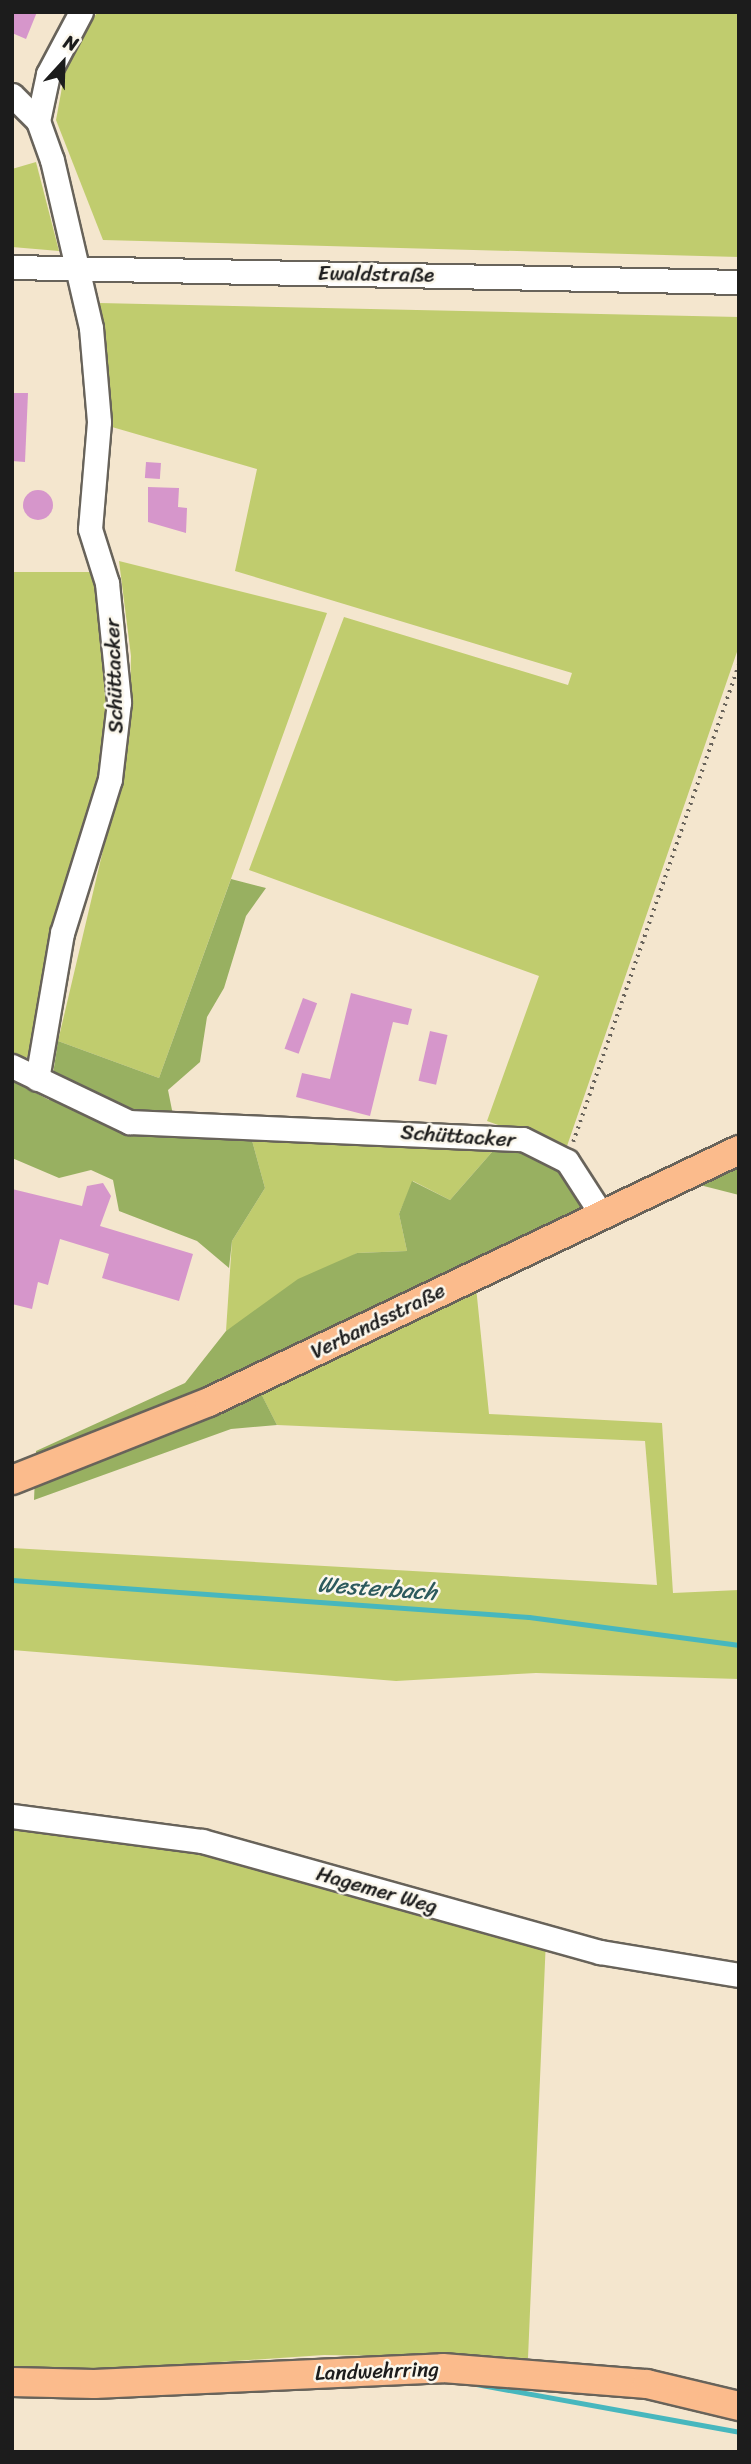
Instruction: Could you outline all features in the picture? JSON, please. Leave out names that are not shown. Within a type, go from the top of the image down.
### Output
[{"type":"main road","name":"Verbandsstraße","points":[[12,1480],[209,1402],[739,1150]]},
{"type":"main road","name":"Landwehrring","points":[[12,2382],[443,2368],[647,2384],[739,2406]]},
{"type":"street","points":[[38,121],[48,74],[81,12]]},
{"type":"street","points":[[12,95],[38,121]]},
{"type":"street","name":"Schüttacker","points":[[37,1079],[51,979],[117,738],[114,633],[90,529],[99,422],[91,328],[68,212],[38,121]]},
{"type":"street","name":"Ewaldstraße","points":[[12,267],[739,282]]},
{"type":"street","name":"Schüttacker","points":[[12,1066],[129,1122],[506,1136],[567,1161]]},
{"type":"street","points":[[567,1161],[602,1214]]},
{"type":"street","name":"Hagemer Weg","points":[[12,1816],[202,1841],[600,1952],[739,1975]]},
{"type":"path","points":[[567,1161],[739,664]]},
{"type":"green space","points":[[98,12],[739,12],[739,257],[103,240],[56,120],[70,44]]},
{"type":"green space","points":[[36,162],[59,251],[12,247],[12,169]]},
{"type":"green space","points":[[99,303],[739,317],[739,646],[566,1149],[487,1121],[539,976],[249,870],[344,617],[568,685],[572,673],[235,571],[257,469],[112,427]]},
{"type":"green space","points":[[119,561],[327,613],[159,1078],[58,1041],[129,740],[131,656]]},
{"type":"green space","points":[[12,572],[95,572],[110,711],[98,788],[46,957],[33,1053],[21,1061],[12,1058]]},
{"type":"green space","points":[[231,879],[266,888],[246,916],[224,988],[207,1017],[200,1062],[168,1090],[173,1115],[250,1133],[265,1188],[232,1241],[229,1268],[197,1241],[119,1211],[113,1180],[91,1170],[59,1178],[12,1158],[12,1080],[49,1100],[58,1041],[159,1078]]},
{"type":"green space","points":[[250,1133],[506,1136],[450,1200],[413,1181],[399,1214],[407,1251],[357,1253],[226,1331],[232,1241],[265,1188]]},
{"type":"green space","points":[[506,1136],[554,1158],[592,1206],[248,1368],[277,1425],[231,1429],[34,1500],[36,1451],[185,1383],[226,1331],[298,1279],[357,1253],[407,1251],[399,1214],[412,1181],[450,1200]]},
{"type":"green space","points":[[739,1162],[739,1195],[692,1183]]},
{"type":"green space","points":[[476,1287],[489,1414],[662,1423],[673,1593],[739,1590],[739,1679],[536,1673],[396,1681],[12,1650],[12,1548],[657,1585],[645,1441],[277,1425],[258,1388]]},
{"type":"green space","points":[[12,1820],[127,1832],[546,1939],[528,2358],[324,2355],[116,2369],[12,2367]]},
{"type":"building","points":[[12,12],[37,12],[26,39],[12,33]]},
{"type":"building","points":[[12,393],[28,393],[25,462],[12,461]]},
{"type":"building","points":[[146,462],[161,463],[160,479],[145,478]]},
{"type":"building","points":[[148,487],[179,488],[178,507],[187,508],[186,533],[148,522]]},
{"type":"building","points":[[38,490],[48,495],[53,505],[48,515],[38,520],[28,515],[23,505],[28,495]]},
{"type":"building","points":[[351,993],[412,1009],[408,1025],[393,1022],[370,1116],[296,1097],[302,1073],[330,1079]]},
{"type":"building","points":[[303,998],[317,1003],[299,1054],[285,1049]]},
{"type":"building","points":[[430,1031],[448,1035],[436,1085],[419,1081]]},
{"type":"building","points":[[103,1183],[111,1196],[100,1226],[193,1254],[179,1301],[102,1278],[109,1254],[60,1239],[48,1285],[38,1282],[32,1309],[12,1304],[12,1189],[82,1206],[87,1186]]},
{"type":"waterway","name":"Westerbach","points":[[12,1580],[529,1617],[739,1645]]},
{"type":"waterway","points":[[476,2384],[739,2432]]}]
